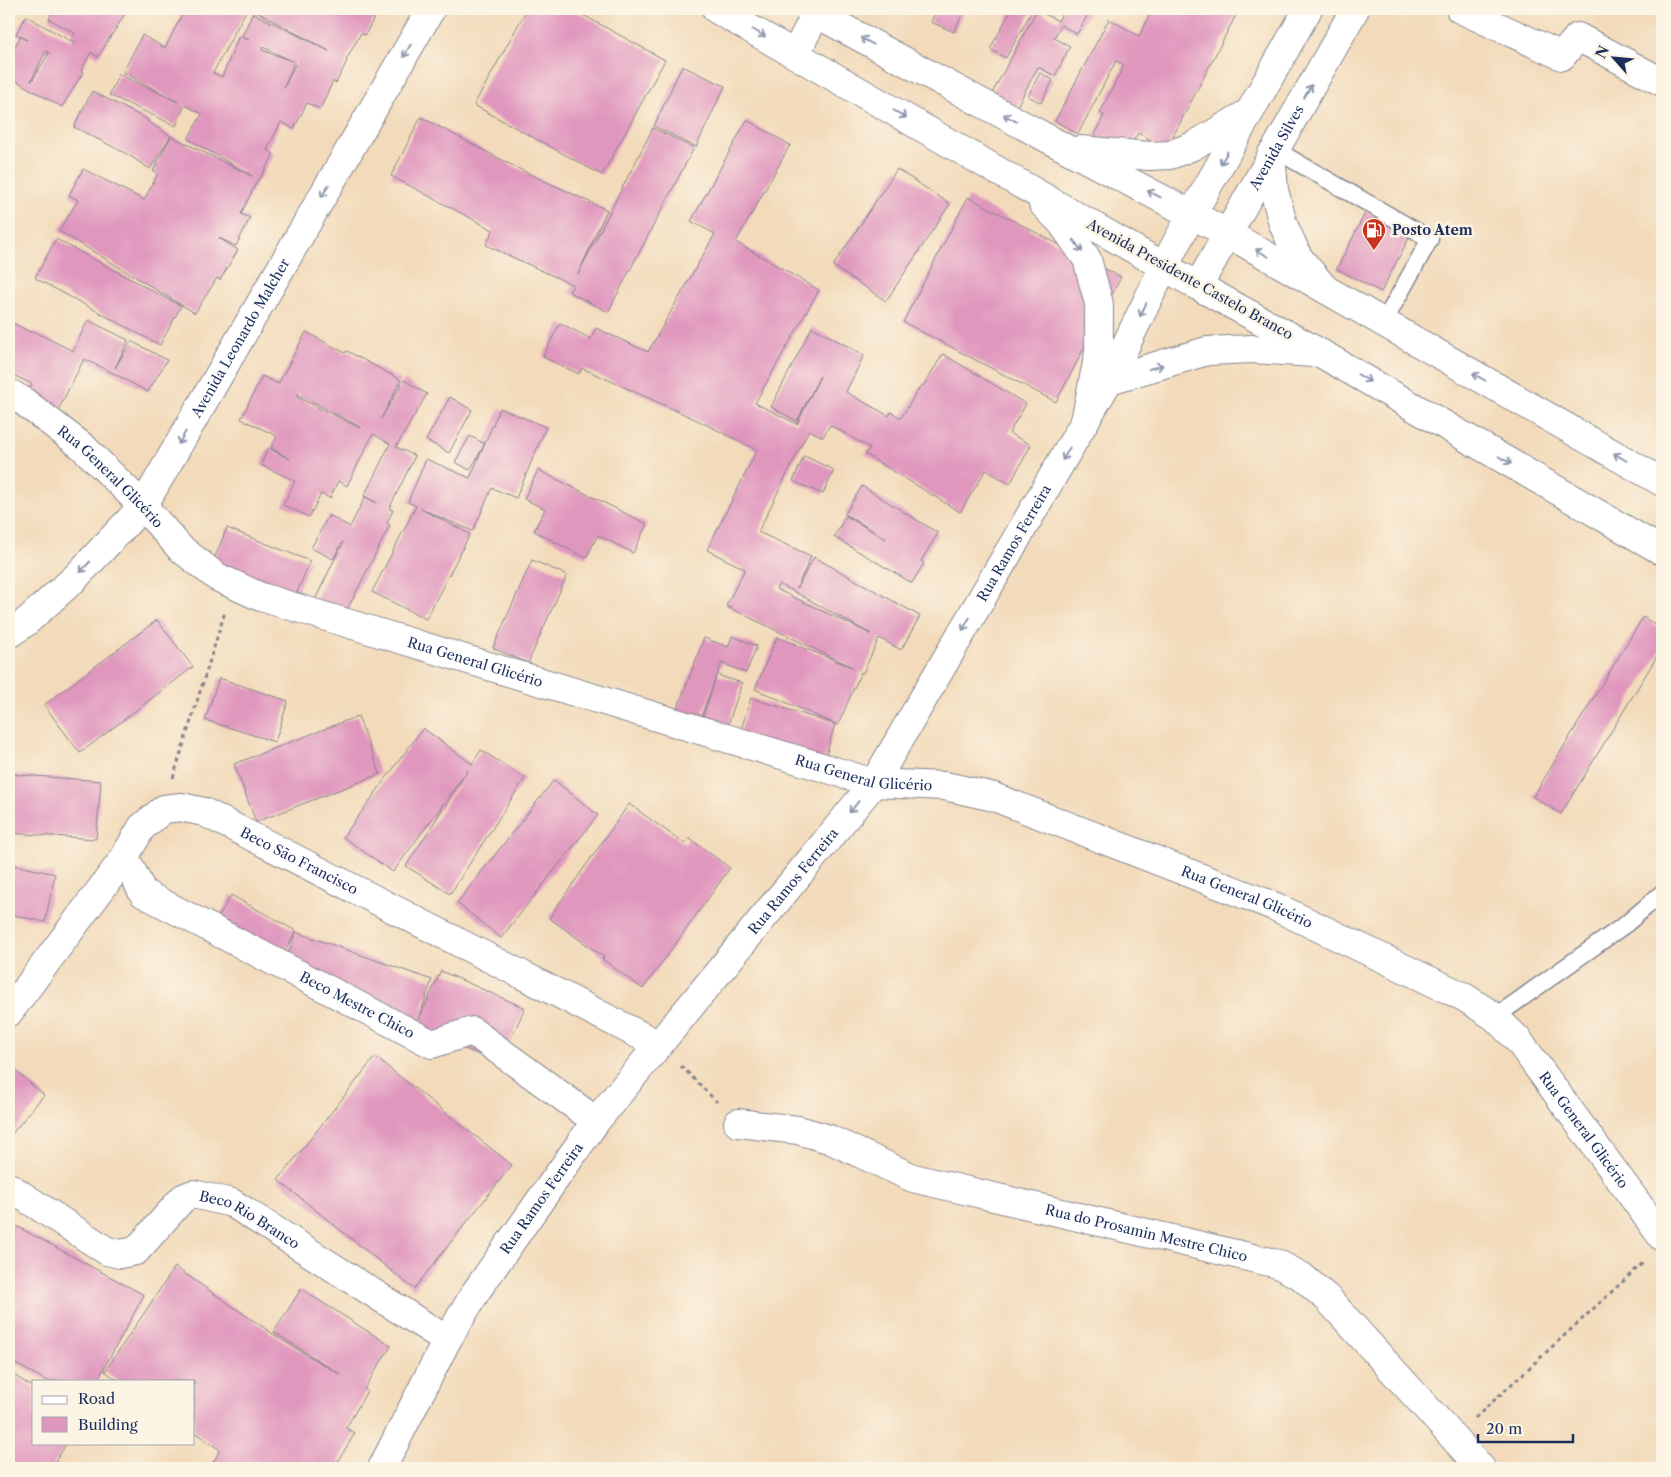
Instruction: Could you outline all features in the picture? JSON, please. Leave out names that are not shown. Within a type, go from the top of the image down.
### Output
[{"type":"street","name":"Avenida Leonardo Malcher","points":[[9,634],[25,623],[75,578],[143,506],[431,9]]},
{"type":"street","name":"Avenida Presidente Castelo Branco","points":[[716,9],[1198,286],[1322,354],[1662,551]]},
{"type":"street","points":[[1164,266],[1308,9]]},
{"type":"street","name":"Avenida Silves","points":[[1198,286],[1272,152],[1355,9]]},
{"type":"street","points":[[1460,9],[1562,56],[1578,37],[1662,82]]},
{"type":"street","points":[[795,54],[812,11],[1228,233],[1662,482]]},
{"type":"street","points":[[1068,149],[1148,156],[1170,155],[1193,146],[1250,112]]},
{"type":"street","points":[[1272,152],[1274,190],[1283,224],[1298,257],[1325,289]]},
{"type":"street","points":[[1023,184],[1061,222],[1087,259],[1099,304],[1099,353],[1085,421]]},
{"type":"street","name":"Rua Ramos Ferreira","points":[[382,1468],[447,1340],[477,1290],[596,1121],[874,783],[1109,380],[1164,266]]},
{"type":"street","points":[[1109,380],[1207,351],[1252,349],[1322,354]]},
{"type":"street","name":"Rua General Glicério","points":[[9,393],[23,401],[83,447],[143,506],[180,548],[217,577],[261,597],[874,783],[945,786],[994,797],[1276,907],[1464,997],[1495,1017],[1518,1040],[1655,1248]]},
{"type":"street","name":"Beco São Francisco","points":[[164,809],[181,807],[204,812],[659,1044]]},
{"type":"street","points":[[9,1012],[122,861],[142,827],[164,809]]},
{"type":"street","name":"Beco Mestre Chico","points":[[122,861],[128,865],[143,893],[432,1044],[472,1031],[596,1121]]},
{"type":"street","name":"Rua do Prosamin Mestre Chico","points":[[738,1123],[798,1130],[829,1139],[913,1178],[1278,1264],[1301,1276],[1328,1298],[1481,1468]]},
{"type":"street","name":"Beco Rio Branco","points":[[9,1187],[107,1251],[120,1254],[136,1251],[183,1198],[193,1194],[232,1203],[447,1340]]},
{"type":"lane","points":[[1272,152],[1430,239],[1384,322]]},
{"type":"lane","points":[[1495,1017],[1626,924],[1662,893]]},
{"type":"path","points":[[164,809],[233,585]]},
{"type":"path","points":[[659,1044],[738,1123]]},
{"type":"path","points":[[1454,1438],[1655,1248]]},
{"type":"building","points":[[54,9],[128,9],[98,57],[91,52],[81,71],[83,72],[62,107],[9,77],[9,59],[20,37],[27,40],[16,34],[26,16],[76,44],[71,40],[75,33],[49,19]],"holes":[[[46,51],[49,53],[32,81],[31,81]]]},
{"type":"building","points":[[185,9],[247,9],[213,73],[222,77],[239,36],[249,40],[242,36],[253,13],[329,51],[255,11],[256,9],[379,9],[365,35],[361,33],[336,83],[333,81],[320,109],[307,103],[294,129],[281,122],[267,150],[274,154],[258,179],[241,214],[250,218],[236,246],[219,238],[238,250],[220,280],[217,278],[195,313],[59,231],[78,200],[69,195],[83,169],[144,200],[158,173],[153,171],[171,136],[252,176],[188,139],[202,114],[185,105],[176,126],[109,95],[119,74],[178,102],[123,72],[142,35],[165,48]],"holes":[[[263,47],[292,61],[262,50]],[[294,62],[296,63],[284,88]]]},
{"type":"building","points":[[527,9],[572,9],[665,60],[602,175],[474,105]]},
{"type":"building","points":[[937,9],[965,9],[954,32],[931,22]]},
{"type":"building","points":[[1012,9],[1033,9],[1006,58],[990,49]]},
{"type":"building","points":[[1065,9],[1091,9],[1077,34],[1061,25],[1054,38],[1070,46],[1055,76],[1038,67],[1015,110],[990,97],[1037,10],[1058,21]]},
{"type":"building","points":[[1153,9],[1239,9],[1167,148],[1149,143],[1151,140],[1138,133],[1127,152],[1094,135],[1104,115],[1100,113],[1124,65],[1116,61],[1078,134],[1055,121],[1109,19],[1139,36]]},
{"type":"building","points":[[682,66],[725,86],[696,147],[654,126]]},
{"type":"building","points":[[1040,73],[1053,80],[1041,103],[1028,96]]},
{"type":"building","points":[[92,91],[171,136],[150,169],[127,154],[74,127]]},
{"type":"building","points":[[421,117],[521,170],[607,210],[578,274],[653,128],[694,148],[608,312],[569,292],[573,285],[486,245],[493,230],[391,176]]},
{"type":"building","points":[[747,120],[790,145],[736,242],[819,290],[755,403],[797,424],[820,376],[797,421],[771,407],[812,327],[864,355],[846,392],[889,416],[891,412],[901,418],[943,354],[1026,404],[1009,433],[1031,445],[1010,484],[986,470],[960,512],[865,454],[870,448],[830,425],[823,437],[809,430],[758,532],[811,556],[797,588],[814,557],[920,616],[901,650],[879,638],[863,673],[861,672],[838,725],[755,689],[777,637],[854,668],[726,606],[745,569],[707,550],[757,450],[697,420],[582,368],[579,374],[543,357],[560,323],[591,339],[596,328],[648,352],[715,234],[691,221]],"holes":[[[779,584],[871,634],[776,589]]]},
{"type":"building","points":[[897,169],[950,204],[886,301],[833,266]]},
{"type":"building","points":[[968,197],[1121,277],[1056,402],[903,322]]},
{"type":"building","name":"Posto Atem","points":[[1366,211],[1411,234],[1381,292],[1337,269]]},
{"type":"building","points":[[56,239],[181,306],[160,345],[35,278]]},
{"type":"building","points":[[88,320],[128,340],[115,368],[131,341],[167,360],[148,392],[84,359],[54,418],[23,401],[32,384],[11,374],[9,378],[9,321],[73,351]]},
{"type":"building","points":[[306,332],[345,353],[347,351],[401,380],[381,419],[404,380],[427,394],[396,447],[415,456],[389,509],[393,510],[387,523],[390,525],[342,620],[312,606],[343,542],[333,559],[311,548],[329,515],[350,527],[365,497],[377,503],[364,496],[390,444],[373,434],[347,486],[338,481],[330,498],[321,494],[309,517],[283,505],[295,481],[261,465],[268,448],[290,459],[271,448],[277,436],[241,419],[262,376],[278,384]],"holes":[[[298,394],[360,427],[297,397]]]},
{"type":"building","points":[[450,397],[472,410],[449,453],[426,440]]},
{"type":"building","points":[[500,408],[546,427],[516,498],[492,488],[473,531],[421,509],[470,534],[426,619],[372,592],[416,506],[408,502],[426,459],[470,478]]},
{"type":"building","points":[[470,436],[485,444],[470,470],[455,462]]},
{"type":"building","points":[[804,456],[834,470],[823,494],[793,481]]},
{"type":"building","points":[[538,470],[647,524],[633,553],[598,535],[586,558],[534,531],[545,509],[524,499]]},
{"type":"building","points":[[862,486],[938,533],[921,561],[924,563],[912,583],[834,537],[846,516],[886,539],[845,514]]},
{"type":"building","points":[[227,528],[310,561],[293,602],[210,569]]},
{"type":"building","points":[[532,560],[567,575],[528,663],[493,648]]},
{"type":"building","points":[[1643,617],[1662,629],[1662,648],[1561,814],[1533,797]]},
{"type":"building","points":[[157,620],[193,667],[80,753],[44,705]]},
{"type":"building","points":[[732,636],[757,646],[746,673],[722,663],[717,675],[742,683],[727,728],[702,720],[716,677],[700,720],[676,712],[704,638],[728,647]]},
{"type":"building","points":[[219,678],[288,701],[275,742],[205,720]]},
{"type":"building","points":[[751,698],[835,724],[824,762],[739,736]]},
{"type":"building","points":[[358,716],[380,774],[256,822],[234,764]]},
{"type":"building","points":[[423,728],[472,764],[481,750],[525,778],[450,894],[406,866],[468,770],[393,872],[343,837]]},
{"type":"building","points":[[9,774],[101,781],[96,839],[9,833]]},
{"type":"building","points":[[554,780],[598,815],[501,938],[457,903]]},
{"type":"building","points":[[629,804],[685,844],[689,838],[730,868],[643,989],[602,959],[604,957],[549,918]]},
{"type":"building","points":[[9,864],[55,874],[45,922],[9,914]]},
{"type":"building","points":[[231,895],[296,931],[274,972],[208,936]]},
{"type":"building","points":[[296,932],[432,980],[417,1023],[441,971],[525,1008],[499,1064],[416,1026],[280,977]]},
{"type":"building","points":[[375,1057],[512,1165],[414,1289],[278,1180]]},
{"type":"building","points":[[9,1065],[44,1095],[9,1137]]},
{"type":"building","points":[[9,1222],[144,1295],[98,1380],[45,1380],[9,1360]]},
{"type":"building","points":[[175,1267],[282,1340],[341,1375],[274,1332],[301,1289],[391,1346],[364,1389],[367,1391],[346,1428],[355,1433],[338,1461],[344,1464],[341,1468],[210,1468],[220,1450],[195,1433],[195,1380],[117,1380],[105,1371]]},
{"type":"building","points":[[9,1372],[32,1387],[32,1444],[66,1444],[51,1468],[43,1466],[41,1468],[9,1468]]},
{"type":"place","name":"Posto Atem","points":[[1374,251]]}]
